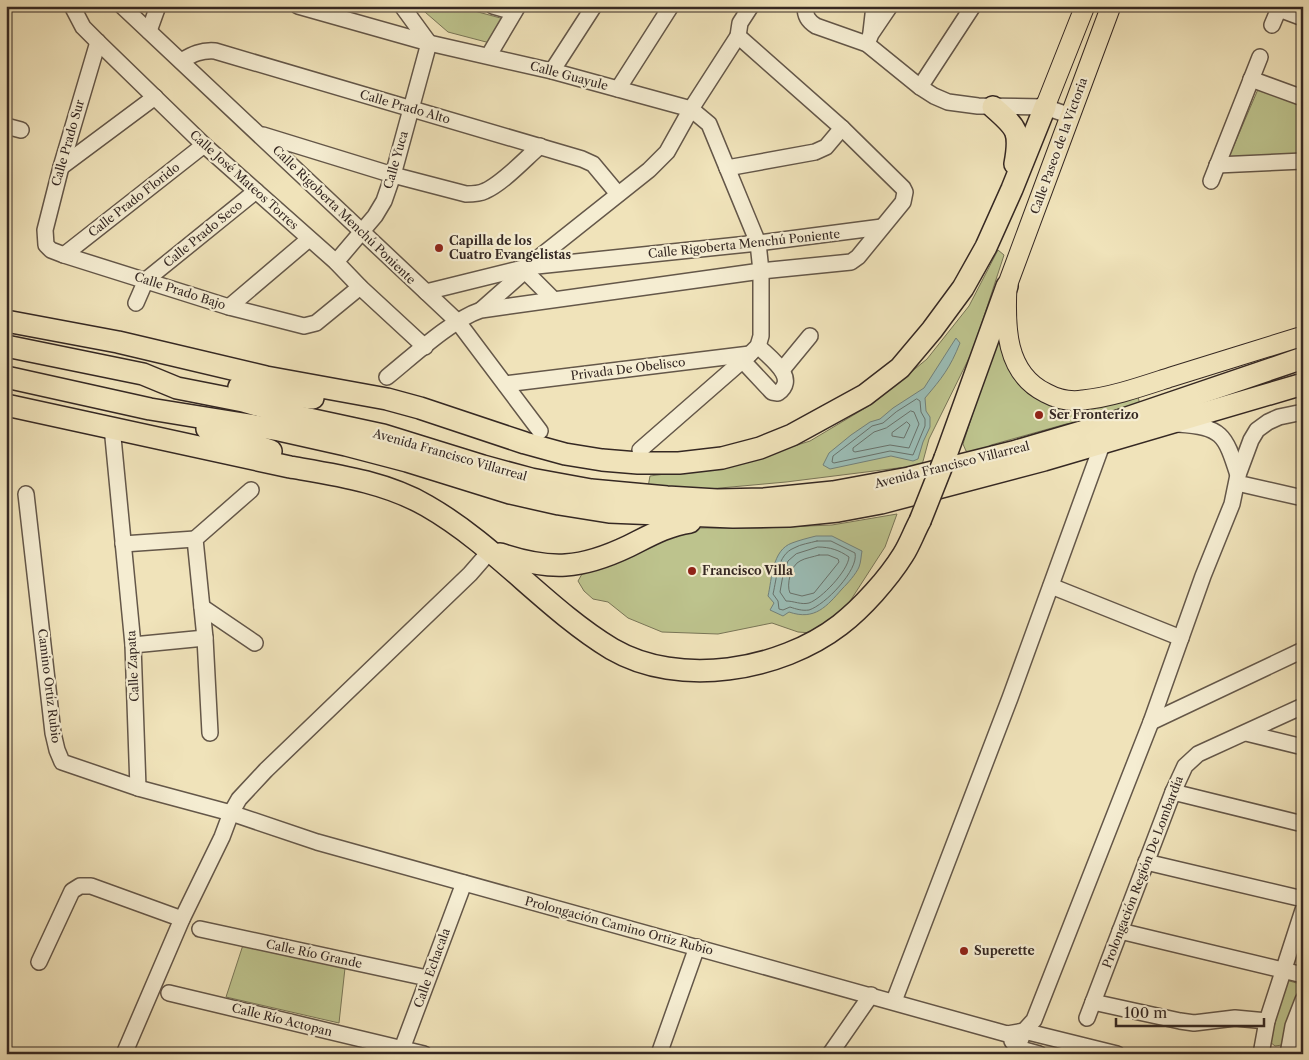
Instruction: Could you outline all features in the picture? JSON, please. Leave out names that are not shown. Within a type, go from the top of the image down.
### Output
[{"type":"highway","points":[[993,107],[1009,121],[1015,129],[1018,138],[1019,147],[1012,189]]},
{"type":"highway","points":[[6,321],[118,342],[266,377],[387,398],[564,454],[638,463],[679,463],[722,458],[760,448],[792,435],[865,395],[900,368],[932,330],[963,288],[986,247],[1045,108]]},
{"type":"highway","points":[[6,405],[380,486],[410,497],[455,523],[576,622],[611,648],[633,660],[665,669],[713,670],[747,666],[777,658],[810,644],[840,625],[860,606],[898,561],[920,521],[946,458],[1007,286]]},
{"type":"highway","name":"Avenida Francisco Villarreal","points":[[6,346],[143,374],[177,388],[242,401],[295,416],[383,435],[531,479],[591,490],[717,500],[764,499],[833,492],[909,478],[1013,452],[1115,422],[1297,358]]},
{"type":"highway","points":[[143,374],[176,374],[280,395],[420,408]]},
{"type":"highway","name":"Avenida Francisco Villarreal","points":[[6,377],[150,409],[279,430],[346,445],[407,461],[510,493],[559,504],[609,512],[733,517],[789,516],[838,512],[881,503],[1009,470],[1297,387]]},
{"type":"highway","points":[[150,409],[331,474]]},
{"type":"highway","points":[[490,551],[539,565],[572,565],[598,560],[661,530],[679,524],[733,517]]},
{"type":"main road","name":"Calle Paseo de la Victoria","points":[[1045,108],[1085,6]]},
{"type":"main road","name":"Calle Paseo de la Victoria","points":[[1007,286],[1111,6]]},
{"type":"main road","points":[[1007,286],[1008,335],[1015,362],[1025,379],[1036,389],[1066,400],[1082,400],[1102,396],[1303,336]]},
{"type":"street","name":"Calle José Mateos Torres","points":[[72,6],[80,23],[98,42],[204,145],[336,262],[360,287],[425,347]]},
{"type":"street","name":"Calle Rigoberta Menchú Poniente","points":[[122,6],[426,292],[526,269],[882,227]]},
{"type":"street","points":[[149,31],[158,6]]},
{"type":"street","name":"Calle Guayule","points":[[298,6],[428,42],[552,71],[691,110],[709,124],[758,243],[761,271],[761,336],[751,353]]},
{"type":"street","points":[[402,6],[428,42]]},
{"type":"street","points":[[489,55],[516,9],[493,6]]},
{"type":"street","points":[[552,71],[594,6]]},
{"type":"street","points":[[618,89],[670,6]]},
{"type":"street","points":[[481,310],[526,269],[649,170],[667,152],[738,36],[740,23],[751,6]]},
{"type":"street","points":[[869,39],[874,6]]},
{"type":"street","points":[[869,39],[890,6]]},
{"type":"street","points":[[920,87],[973,6]]},
{"type":"street","points":[[805,7],[806,17],[816,26],[869,39],[920,87],[948,102],[993,107],[1023,106],[1045,108],[1071,116]]},
{"type":"street","points":[[1272,25],[1279,8],[1303,18]]},
{"type":"street","points":[[387,377],[458,322],[471,313],[481,310],[761,271],[851,262],[858,257],[903,202],[905,192],[903,188],[842,128],[738,36]]},
{"type":"street","name":"Calle Prado Sur","points":[[46,245],[45,230],[60,167],[98,42]]},
{"type":"street","name":"Calle Yuca","points":[[336,262],[375,216],[384,201],[393,176],[428,42]]},
{"type":"street","name":"Calle Prado Alto","points":[[181,61],[196,52],[215,51],[540,146],[593,164],[618,194]]},
{"type":"street","points":[[1210,181],[1260,57]]},
{"type":"street","points":[[1251,79],[1303,98]]},
{"type":"street","points":[[60,167],[155,97]]},
{"type":"street","points":[[6,126],[21,130]]},
{"type":"street","points":[[727,168],[815,152],[826,147],[842,128]]},
{"type":"street","points":[[259,134],[393,176],[466,194],[485,192],[540,146]]},
{"type":"street","name":"Calle Prado Florido","points":[[64,256],[204,145]]},
{"type":"street","points":[[1217,165],[1303,161]]},
{"type":"street","name":"Calle Prado Seco","points":[[136,302],[146,280],[256,191]]},
{"type":"street","points":[[229,307],[309,239]]},
{"type":"street","name":"Calle Prado Bajo","points":[[46,245],[50,250],[64,256],[229,307],[304,326],[316,323],[360,287]]},
{"type":"street","points":[[526,269],[553,299]]},
{"type":"street","points":[[426,292],[458,322],[540,431]]},
{"type":"street","points":[[782,370],[810,336]]},
{"type":"street","points":[[751,353],[782,370],[786,378],[785,386],[778,393],[775,393],[751,353]]},
{"type":"street","points":[[640,450],[751,353]]},
{"type":"street","name":"Privada De Obelisco","points":[[505,384],[751,353]]},
{"type":"street","points":[[1026,1052],[1032,1029],[1151,722],[1203,576],[1232,504],[1251,440],[1257,430],[1268,422],[1279,417],[1303,412]]},
{"type":"street","points":[[1169,423],[1197,425],[1217,432],[1229,448],[1238,479]]},
{"type":"street","name":"Calle Zapata","points":[[105,425],[123,544],[132,645],[138,788]]},
{"type":"street","points":[[894,1001],[1010,698],[1103,442]]},
{"type":"street","points":[[1238,479],[1303,498]]},
{"type":"street","points":[[123,544],[195,540],[251,490]]},
{"type":"street","name":"Camino Ortíz Rubio","points":[[26,494],[53,733],[62,762],[138,788],[231,813]]},
{"type":"street","points":[[195,540],[202,607],[210,733]]},
{"type":"street","points":[[124,1054],[182,919],[239,799],[261,775],[470,574],[490,551]]},
{"type":"street","points":[[1050,586],[1181,638]]},
{"type":"street","points":[[202,607],[255,643]]},
{"type":"street","points":[[132,645],[204,638]]},
{"type":"street","points":[[1151,722],[1303,650]]},
{"type":"street","name":"Prolongación Región De Lombardía","points":[[1087,1018],[1173,792],[1185,766],[1190,760],[1206,749],[1246,733],[1303,706]]},
{"type":"street","points":[[1246,733],[1303,747]]},
{"type":"street","points":[[1173,792],[1303,824]]},
{"type":"street","name":"Prolongación Camino Ortiz Rubio","points":[[231,813],[308,839],[1008,1034],[1032,1029],[1117,1054]]},
{"type":"street","points":[[1146,862],[1303,899]]},
{"type":"street","name":"Calle Echacala","points":[[401,1051],[464,883]]},
{"type":"street","points":[[39,962],[72,891],[80,886],[91,886],[182,919]]},
{"type":"street","points":[[1261,1054],[1267,1021],[1303,910]]},
{"type":"street","name":"Calle Río Grande","points":[[200,929],[427,978]]},
{"type":"street","points":[[1120,931],[1303,975]]},
{"type":"street","points":[[659,1054],[697,947]]},
{"type":"street","name":"Calle Río Actopan","points":[[170,993],[401,1051],[424,1054]]},
{"type":"street","points":[[830,1054],[870,995]]},
{"type":"street","points":[[1288,1054],[1298,1028],[1303,1000]]},
{"type":"street","points":[[1093,1002],[1180,1021],[1194,1022],[1235,1018],[1267,1021]]},
{"type":"street","points":[[1008,1034],[1026,1052]]},
{"type":"green space","points":[[418,6],[456,6],[504,19],[490,43],[448,32]]},
{"type":"green space","points":[[1259,87],[1303,103],[1303,155],[1228,159]]},
{"type":"green space","points":[[998,250],[1004,255],[973,350],[929,439],[922,465],[786,482],[709,489],[648,487],[650,476],[734,465],[810,441],[872,404],[927,359],[969,306]]},
{"type":"green space","points":[[997,337],[1003,355],[1017,383],[1035,398],[1058,407],[1070,409],[1094,408],[1138,397],[1140,404],[1086,422],[1066,424],[991,445],[976,454],[966,451],[963,444]]},
{"type":"green space","points":[[897,514],[885,547],[843,612],[812,633],[798,632],[772,623],[718,634],[662,632],[628,618],[608,602],[593,599],[584,591],[578,581],[582,574],[681,528],[761,528],[832,525]]},
{"type":"green space","points":[[243,945],[345,968],[339,1023],[226,997]]},
{"type":"green space","points":[[1286,980],[1300,984],[1282,1045],[1275,1046],[1270,1042]]},
{"type":"water","points":[[956,338],[960,343],[953,359],[925,398],[926,411],[930,417],[930,427],[918,459],[913,461],[891,456],[830,469],[823,465],[829,453],[851,435],[870,422],[880,419],[893,408],[924,388]]},
{"type":"water","points":[[816,536],[832,536],[862,551],[860,565],[856,573],[831,601],[820,610],[806,615],[789,612],[783,616],[770,610],[774,603],[768,596],[774,566],[780,552],[792,543]]},
{"type":"place","name":"Capilla de los Cuatro Evangelistas","points":[[439,248]]},
{"type":"place","name":"Ser Fronterizo","points":[[1039,415]]},
{"type":"place","name":"Francisco Villa","points":[[692,571]]},
{"type":"place","name":"Superette","points":[[964,951]]}]
